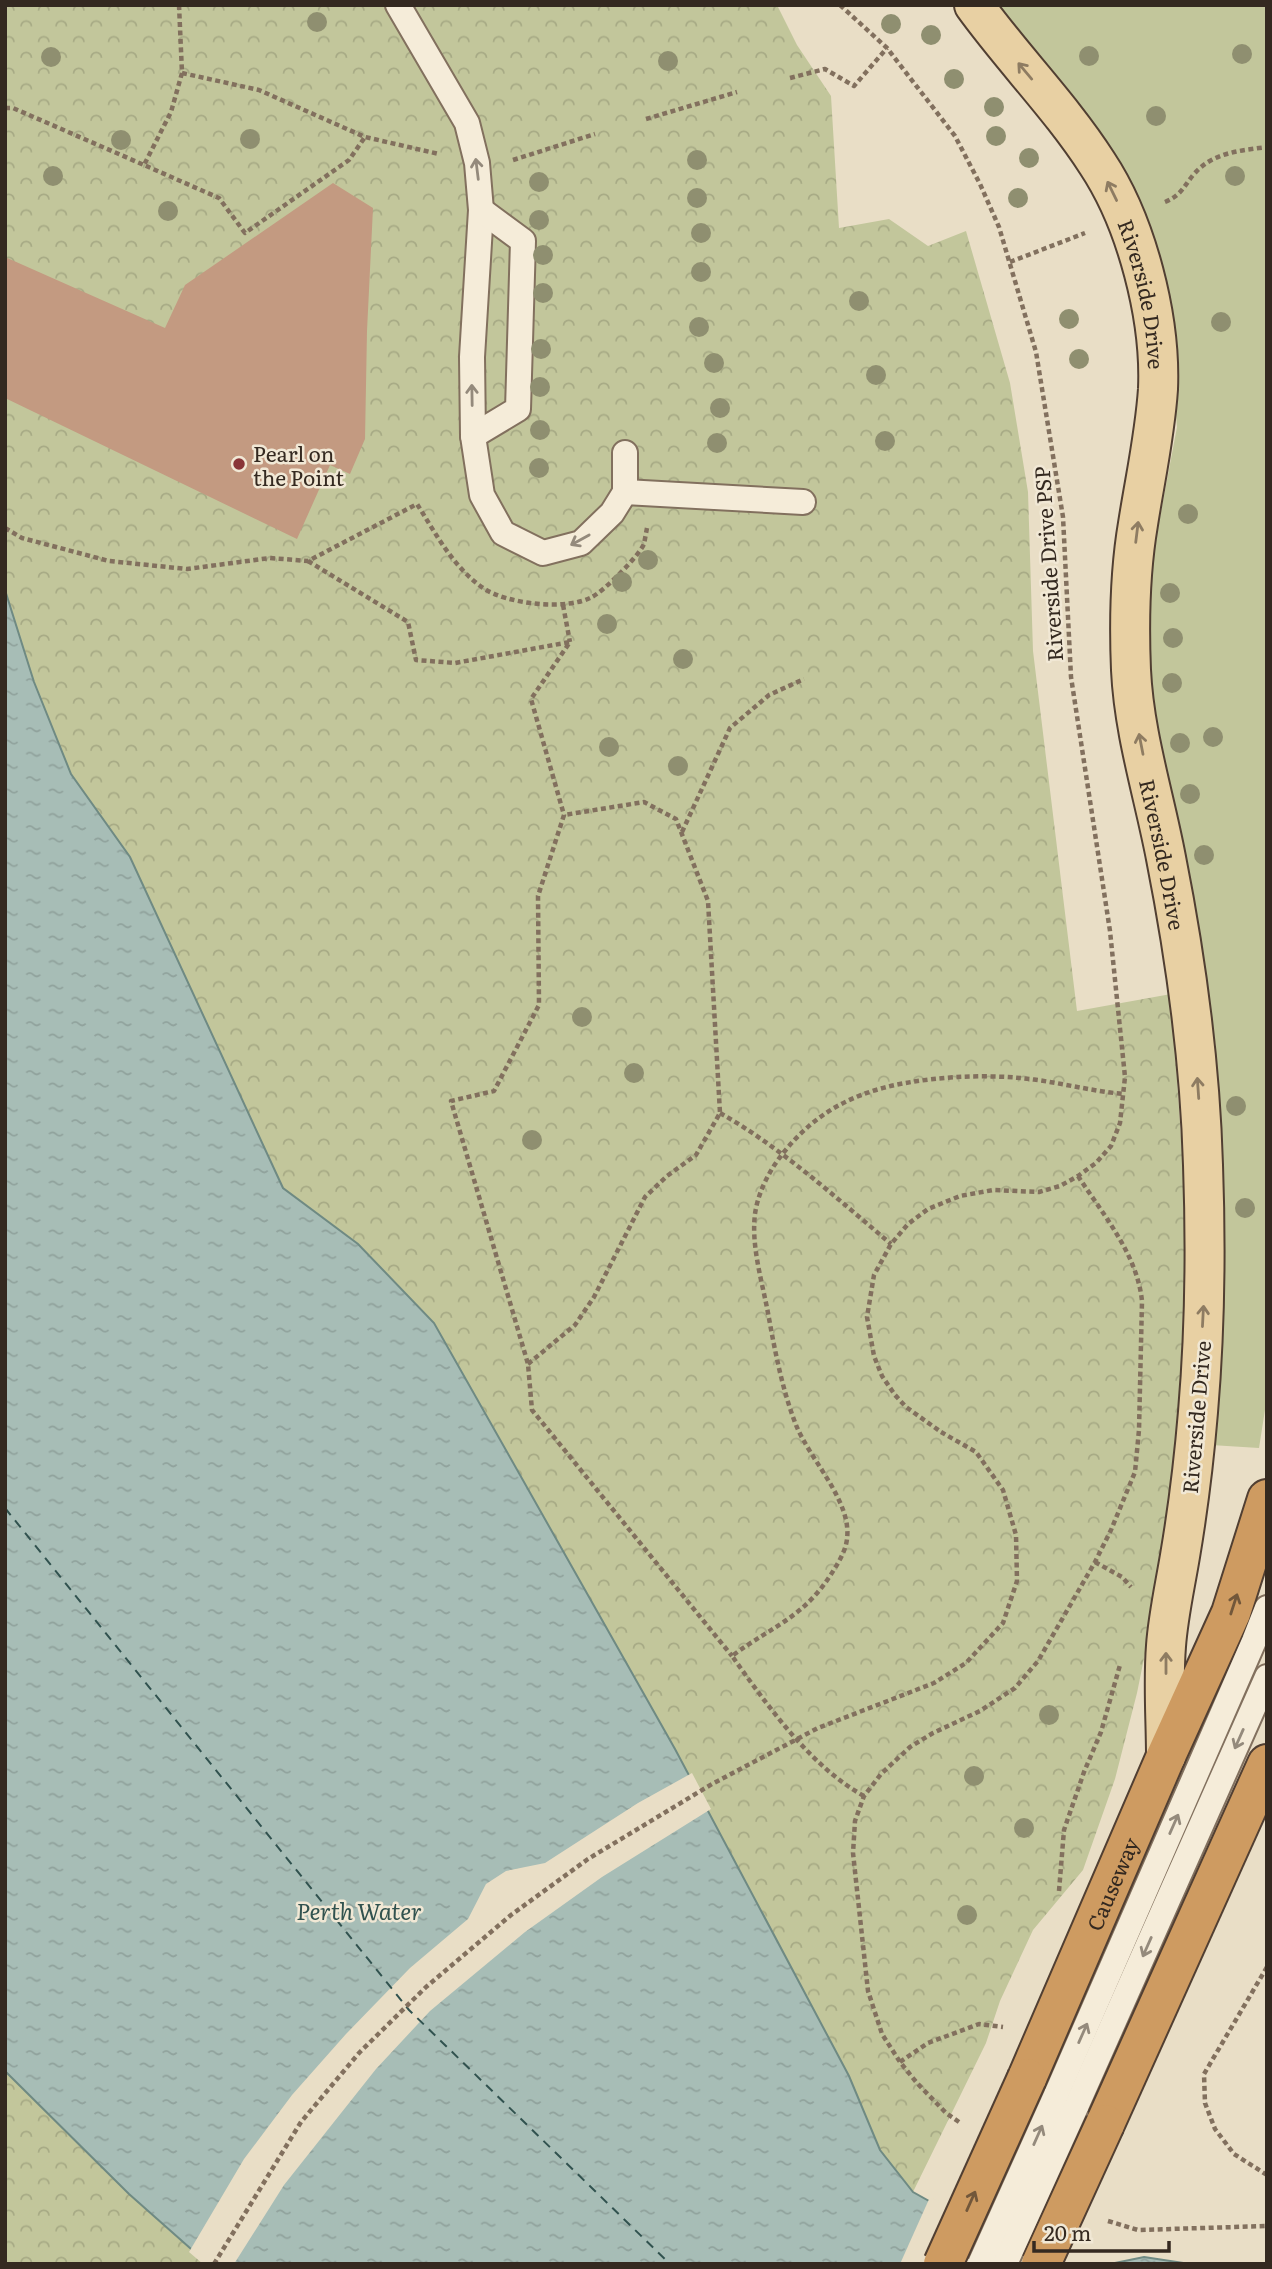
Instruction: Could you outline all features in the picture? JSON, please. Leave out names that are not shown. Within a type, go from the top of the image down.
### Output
[{"type":"highway","name":"Causeway","points":[[1041,2264],[1066,2101],[1166,1756],[1231,1613],[1267,1499]]},
{"type":"highway","name":"Causeway","points":[[943,2264],[1066,2101],[1267,1764]]},
{"type":"main road","name":"Riverside Drive","points":[[974,5],[1012,56],[1069,123],[1100,167],[1125,219],[1144,274],[1157,337],[1158,388],[1151,455],[1137,528],[1134,564],[1131,672],[1139,740],[1181,936],[1195,1047],[1203,1161],[1205,1283],[1198,1412],[1184,1532],[1166,1645],[1166,1756]]},
{"type":"lane","points":[[398,5],[467,123],[477,163],[481,210],[472,357],[473,436],[482,495],[503,533],[543,553],[581,543],[612,513],[625,492],[625,453]]},
{"type":"lane","points":[[473,436],[518,409],[523,241],[481,210]]},
{"type":"lane","points":[[625,492],[803,502]]},
{"type":"lane","points":[[1005,2264],[1066,2101],[1267,1608]]},
{"type":"lane","points":[[980,2264],[1066,2101],[1267,1677]]},
{"type":"path","points":[[144,165],[172,112],[182,74],[179,5]]},
{"type":"path","name":"Riverside Drive PSP","points":[[214,2264],[301,2122],[359,2053],[426,1987],[511,1915],[588,1858],[712,1784],[818,1728],[934,1683],[966,1663],[1003,1622],[1017,1581],[1016,1535],[1003,1490],[976,1452],[919,1418],[895,1395],[882,1376],[874,1356],[867,1317],[874,1275],[891,1244],[908,1224],[928,1209],[960,1196],[993,1190],[1039,1192],[1060,1186],[1096,1163],[1111,1146],[1120,1123],[1124,1094],[1123,1050],[1110,931],[1071,677],[1063,517],[1037,352],[1010,262],[980,184],[955,136],[887,48],[839,5]]},
{"type":"path","points":[[790,78],[825,69],[854,86],[887,48]]},
{"type":"path","points":[[182,74],[259,90],[365,137],[477,163],[520,160],[595,134]]},
{"type":"path","points":[[646,119],[737,92]]},
{"type":"path","points":[[5,108],[13,108],[219,198],[245,233],[349,160],[365,137]]},
{"type":"path","points":[[1155,206],[1178,197],[1200,168],[1229,152],[1267,146]]},
{"type":"path","points":[[1010,262],[1087,233]]},
{"type":"path","points":[[308,561],[417,504],[456,566],[485,589],[517,601],[563,605],[591,598],[613,581],[643,545],[655,493]]},
{"type":"path","points":[[5,528],[22,538],[108,561],[187,569],[270,558],[308,561],[408,622],[416,660],[455,663],[570,642]]},
{"type":"path","points":[[563,605],[570,642],[531,699],[564,815],[538,896],[540,1004],[494,1091],[451,1101],[528,1364],[532,1410],[733,1656],[764,1700],[844,1785],[864,1796]]},
{"type":"path","points":[[682,832],[730,727],[769,695],[804,679]]},
{"type":"path","points":[[528,1364],[575,1325],[594,1297],[645,1197],[667,1176],[696,1155],[720,1112],[708,901],[676,819],[644,802],[564,815]]},
{"type":"path","points":[[733,1656],[799,1613],[822,1590],[847,1541],[847,1520],[841,1504],[797,1428],[787,1398],[776,1358],[757,1255],[755,1214],[761,1191],[781,1155],[798,1134],[818,1116],[845,1100],[900,1085],[957,1077],[1020,1077],[1124,1094]]},
{"type":"path","points":[[720,1112],[824,1187],[891,1244]]},
{"type":"path","points":[[967,2128],[946,2113],[900,2062],[882,2034],[868,1991],[853,1853],[855,1821],[864,1796],[881,1774],[910,1747],[980,1711],[1015,1688],[1038,1661],[1095,1562],[1135,1472],[1142,1327],[1140,1282],[1133,1261],[1078,1176]]},
{"type":"path","points":[[1095,1562],[1122,1577],[1131,1587],[1132,1595]]},
{"type":"path","points":[[1058,1902],[1064,1830],[1101,1732],[1114,1692],[1122,1654]]},
{"type":"path","points":[[1267,1967],[1204,2074],[1205,2103],[1215,2129],[1234,2154],[1267,2175]]},
{"type":"path","points":[[900,2062],[928,2043],[979,2024],[1007,2027],[1003,2038]]},
{"type":"path","points":[[1104,2220],[1138,2230],[1267,2227]]},
{"type":"green space","points":[[5,5],[777,5],[797,45],[831,96],[839,228],[889,219],[928,246],[966,231],[1010,383],[1028,492],[1033,651],[1077,1011],[1171,994],[1186,1208],[1180,1408],[1159,1584],[1137,1693],[1115,1779],[1083,1870],[1033,1930],[1000,2001],[986,2043],[913,2192],[879,2150],[849,2076],[675,1749],[434,1323],[358,1244],[283,1188],[130,857],[71,774],[34,682],[5,590]]},
{"type":"green space","points":[[994,5],[1267,5],[1267,1397],[1259,1448],[1211,1445],[1220,1276],[1216,1047],[1178,828],[1151,707],[1146,607],[1177,427],[1165,278]]},
{"type":"green space","points":[[5,2071],[129,2194],[208,2264],[5,2264]]},
{"type":"water","name":"Perth Water","points":[[5,590],[34,682],[71,774],[130,857],[283,1188],[358,1244],[434,1323],[675,1749],[849,2076],[880,2150],[913,2192],[1042,2264],[208,2264],[129,2194],[5,2071]]},
{"type":"water","points":[[1144,2257],[1190,2264],[1110,2264]]},
{"type":"pier","points":[[692,1773],[711,1809],[602,1877],[525,1932],[430,2011],[376,2069],[284,2185],[234,2264],[203,2264],[189,2252],[244,2159],[292,2095],[410,1968],[468,1919],[486,1884],[506,1871],[545,1863],[638,1803]]},
{"type":"pier","points":[[930,2197],[1043,2261],[1045,2264],[900,2264]]},
{"type":"building","points":[[333,183],[373,208],[365,439],[350,474],[330,465],[297,539],[5,398],[5,257],[165,328],[185,285]]},
{"type":"ferry route","points":[[5,1508],[409,2010],[670,2264]]},
{"type":"place","name":"Pearl on the Point","points":[[239,464]]}]
